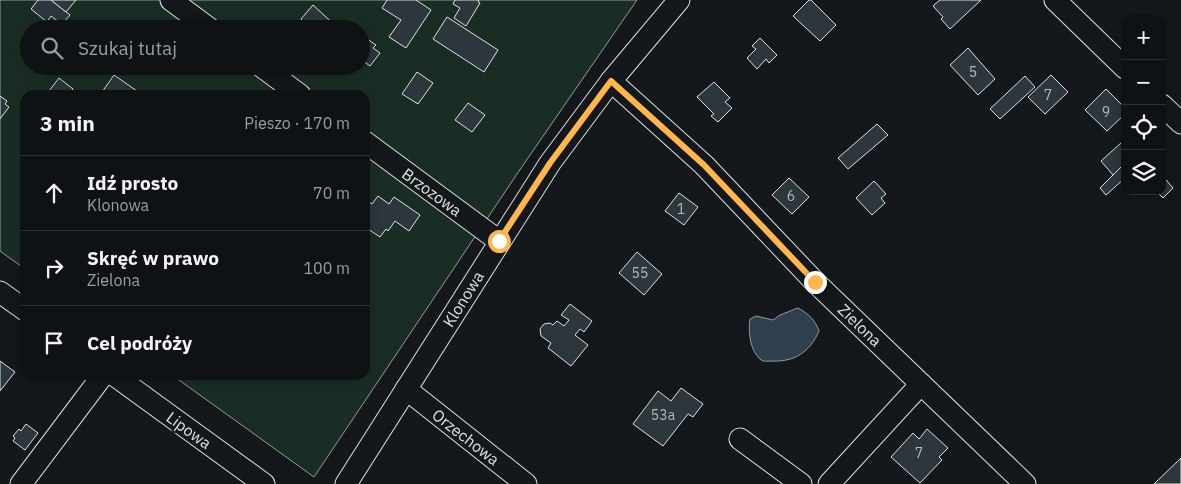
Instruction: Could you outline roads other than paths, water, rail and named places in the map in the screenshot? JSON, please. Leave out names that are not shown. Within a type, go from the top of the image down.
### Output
[{"type":"street","points":[[171,0],[198,20]]},
{"type":"street","name":"Klonowa","points":[[346,484],[550,163],[611,81],[679,0]]},
{"type":"street","points":[[1055,0],[1121,64]]},
{"type":"street","points":[[273,75],[293,90]]},
{"type":"street","name":"Zielona","points":[[611,81],[704,165],[815,282],[1025,484]]},
{"type":"street","points":[[1166,109],[1181,123]]},
{"type":"street","name":"Brzozowa","points":[[370,146],[499,241]]},
{"type":"street","points":[[0,292],[20,306]]},
{"type":"street","points":[[21,484],[99,380]]},
{"type":"street","name":"Lipowa","points":[[121,380],[264,484]]},
{"type":"street","points":[[829,484],[921,384]]},
{"type":"street","name":"Orzechowa","points":[[406,389],[526,484]]},
{"type":"street","points":[[740,439],[801,484]]},
{"type":"water","points":[[798,308],[811,318],[819,331],[811,345],[800,354],[788,360],[761,360],[754,352],[752,346],[749,330],[750,319],[756,316],[773,320]]}]
